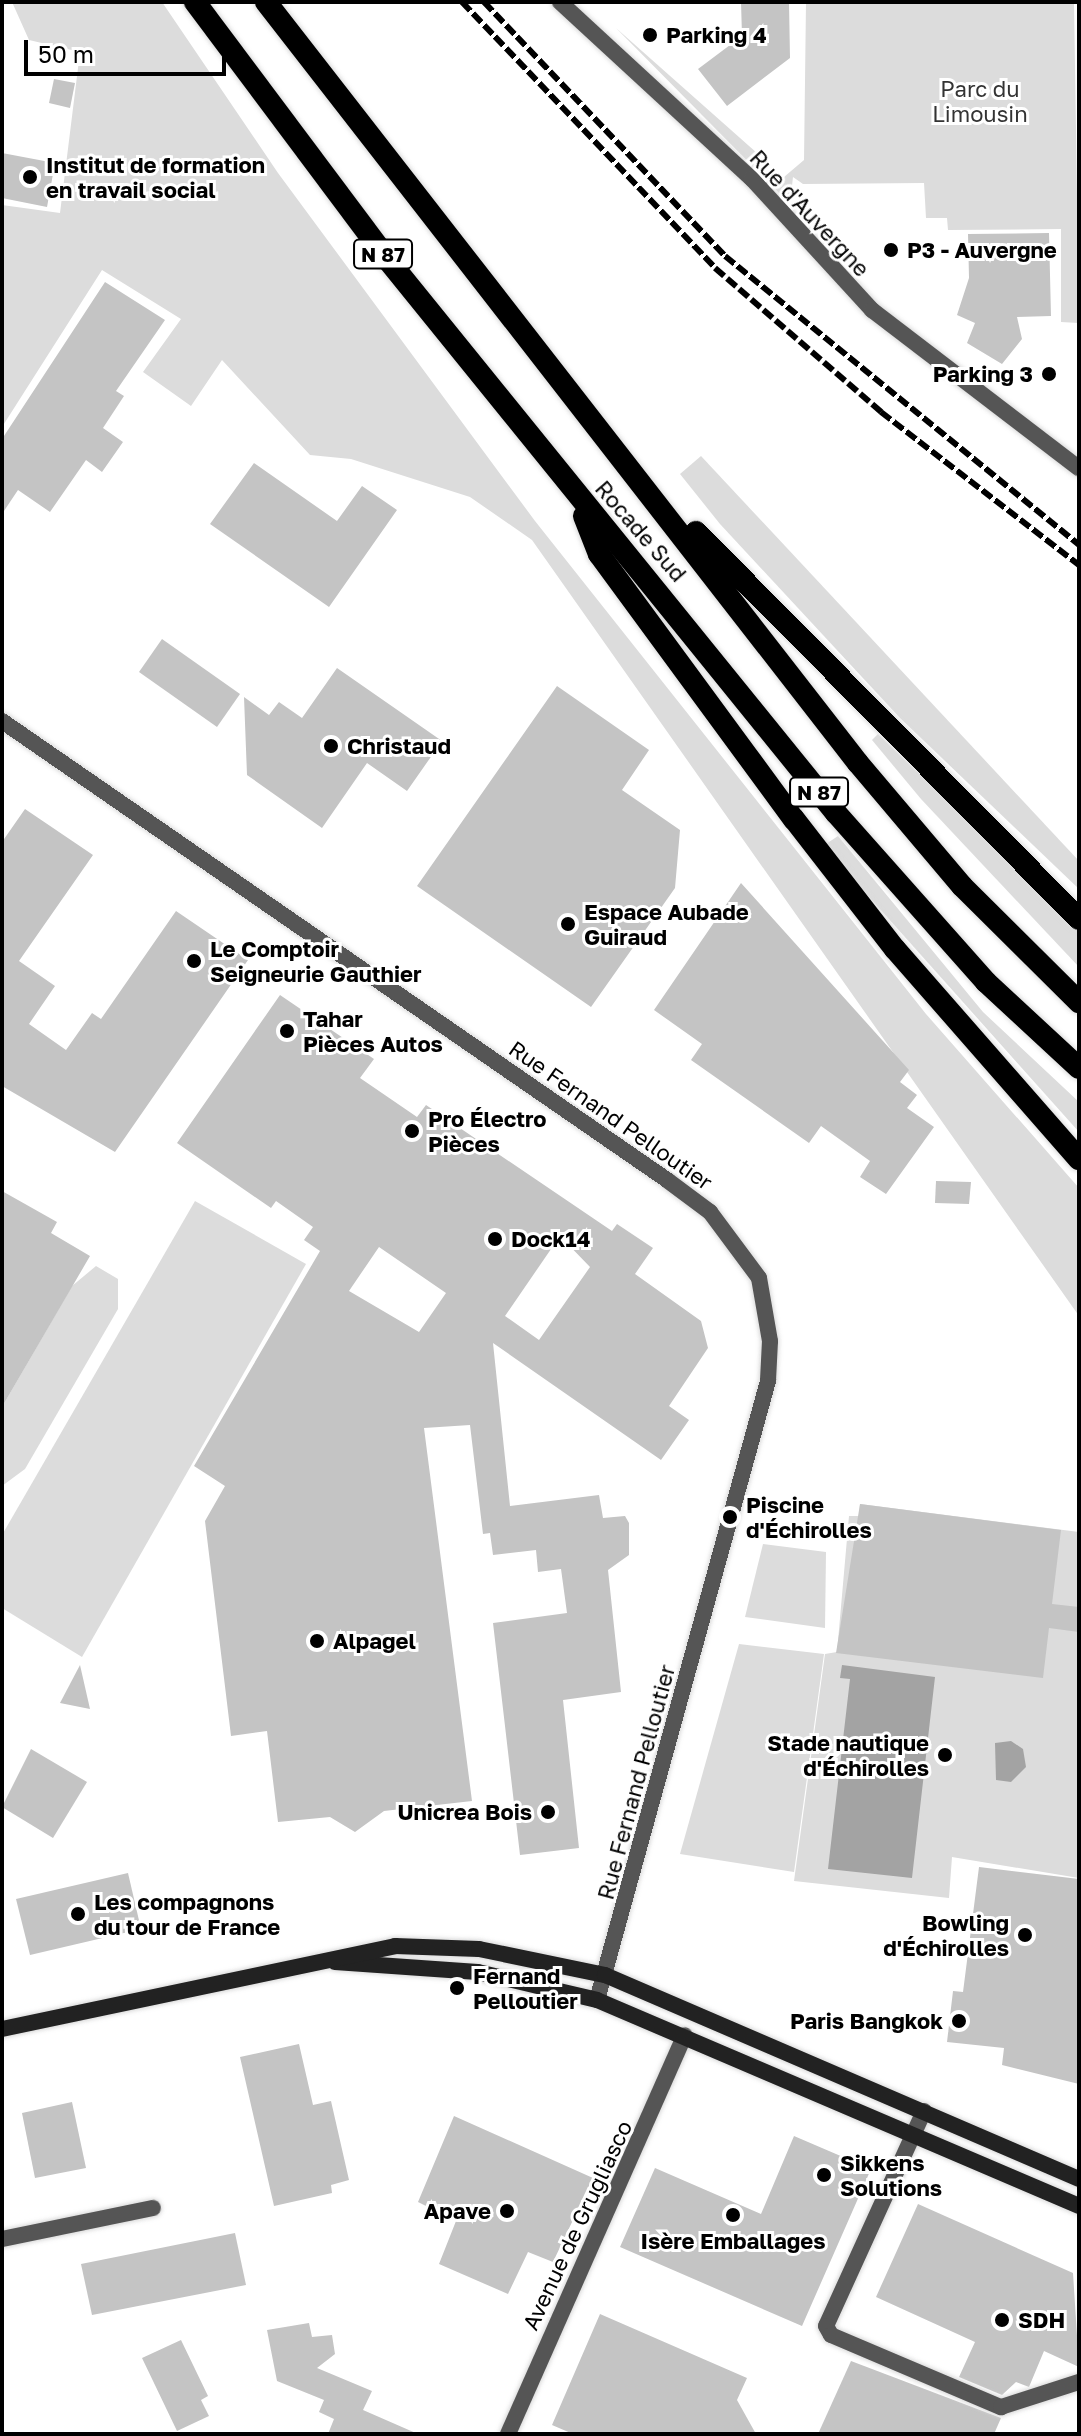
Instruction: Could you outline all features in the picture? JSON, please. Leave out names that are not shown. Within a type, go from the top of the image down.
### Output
[{"type":"highway","name":"Rocade Sud","points":[[195,2],[578,500],[921,913],[1079,1068]]},
{"type":"highway","name":"Rocade Sud","points":[[266,2],[639,474],[858,763],[962,886],[1079,1002]]},
{"type":"highway","points":[[639,474],[1079,919]]},
{"type":"highway","points":[[578,500],[599,554],[794,819],[895,949],[1079,1159]]},
{"type":"main road","points":[[2,2029],[313,1960],[395,1946],[479,1949],[605,1975],[1079,2179]]},
{"type":"main road","points":[[313,1960],[478,1972],[597,2000],[1079,2206]]},
{"type":"street","name":"Rue d'Auvergne","points":[[560,2],[752,179],[872,310],[1079,468]]},
{"type":"street","name":"Rue Fernand Pelloutier","points":[[2,721],[689,1196],[732,1237],[759,1278],[770,1341],[768,1381],[597,2000]]},
{"type":"street","name":"Avenue de Grugliasco","points":[[508,2434],[685,2035]]},
{"type":"street","points":[[924,2111],[909,2133],[834,2299],[826,2326],[831,2335],[1001,2407],[1079,2382]]},
{"type":"street","points":[[2,2239],[153,2208]]},
{"type":"green space","points":[[12,2],[162,2],[278,173],[535,521],[926,1014],[1079,1188],[1079,1316],[532,540],[470,497],[351,459],[310,455],[222,360],[191,406],[143,372],[181,319],[102,270],[2,427],[2,205],[60,213],[80,52],[29,40]]},
{"type":"green space","name":"Parc du Limousin","points":[[806,2],[1074,2],[1079,323],[1061,322],[1061,229],[948,230],[947,218],[926,218],[924,183],[803,184],[793,177],[790,204],[616,28],[784,177],[804,160]]},
{"type":"green space","points":[[701,456],[1079,861],[1079,889],[900,718],[720,524],[680,474]]},
{"type":"green space","points":[[878,734],[1079,929],[1079,967],[921,799],[872,740]]},
{"type":"green space","points":[[838,836],[983,1012],[1079,1102],[1079,1132],[846,871],[826,844]]},
{"type":"green space","points":[[195,1201],[306,1264],[82,1657],[2,1608],[2,1535]]},
{"type":"green space","points":[[96,1266],[118,1279],[118,1309],[25,1469],[2,1486],[2,1407],[72,1286]]},
{"type":"green space","name":"Stade nautique d'Échirolles","points":[[860,1504],[1079,1532],[1079,1878],[952,1857],[949,1898],[794,1881],[825,1654],[837,1652],[849,1516],[859,1516]]},
{"type":"green space","points":[[763,1544],[826,1552],[825,1628],[745,1617]]},
{"type":"green space","points":[[739,1644],[824,1654],[794,1872],[680,1854]]},
{"type":"shaded area","points":[[842,1665],[935,1677],[912,1878],[828,1869],[850,1679],[840,1678]]},
{"type":"shaded area","points":[[1011,1741],[1023,1749],[1026,1767],[1011,1782],[996,1780],[995,1743]]},
{"type":"building","points":[[741,2],[789,2],[790,58],[727,106],[698,69],[742,36]]},
{"type":"building","points":[[54,79],[75,83],[70,108],[49,103]]},
{"type":"building","name":"Institut de formation en travail social","points":[[2,153],[55,163],[47,207],[2,198]]},
{"type":"building","points":[[1049,233],[1051,316],[1017,317],[1022,339],[1002,364],[967,343],[975,323],[957,315],[969,278],[968,234]]},
{"type":"building","points":[[105,282],[165,320],[116,391],[124,396],[103,428],[123,442],[102,472],[86,460],[50,512],[18,490],[2,514],[2,439]]},
{"type":"building","points":[[254,463],[337,521],[362,486],[397,510],[329,607],[210,524]]},
{"type":"building","points":[[162,639],[240,694],[217,727],[139,672]]},
{"type":"building","points":[[337,668],[442,741],[407,791],[367,763],[322,828],[247,775],[244,697],[269,715],[279,702],[302,718]]},
{"type":"building","points":[[557,686],[649,750],[622,790],[680,830],[675,888],[591,1007],[417,886]]},
{"type":"building","points":[[25,809],[93,855],[19,961],[55,986],[29,1024],[66,1050],[92,1013],[101,1019],[176,911],[248,960],[115,1152],[2,1086],[2,842]]},
{"type":"building","points":[[741,883],[909,1070],[900,1082],[917,1095],[907,1108],[934,1127],[886,1194],[860,1177],[870,1161],[821,1126],[809,1143],[691,1060],[702,1044],[654,1010]]},
{"type":"building","points":[[280,995],[374,1059],[360,1078],[417,1117],[426,1105],[612,1231],[617,1224],[653,1248],[635,1274],[701,1321],[708,1348],[669,1406],[689,1420],[661,1460],[493,1343],[510,1506],[599,1495],[603,1518],[625,1516],[629,1523],[629,1555],[608,1570],[621,1692],[563,1700],[579,1848],[520,1855],[493,1623],[567,1613],[561,1569],[538,1572],[536,1550],[493,1555],[490,1533],[483,1534],[470,1425],[424,1428],[472,1801],[384,1811],[355,1832],[330,1817],[278,1822],[267,1731],[231,1736],[205,1521],[225,1486],[194,1466],[320,1251],[304,1240],[313,1227],[276,1201],[271,1208],[177,1143]],"holes":[[[560,1236],[590,1267],[539,1340],[505,1316]],[[379,1247],[446,1293],[419,1332],[349,1291]]]},
{"type":"building","points":[[936,1181],[971,1182],[969,1204],[935,1203]]},
{"type":"building","points":[[2,1191],[57,1222],[51,1233],[90,1256],[2,1407]]},
{"type":"building","points":[[860,1504],[1061,1530],[1052,1604],[1079,1607],[1079,1632],[1049,1628],[1043,1678],[836,1653]]},
{"type":"building","points":[[80,1665],[90,1709],[60,1703]]},
{"type":"building","points":[[31,1749],[87,1782],[53,1838],[2,1807]]},
{"type":"building","name":"Bowling d'Échirolles","points":[[979,1867],[1079,1879],[1079,2084],[1002,2065],[1004,2048],[947,2042],[953,1991],[963,1992]]},
{"type":"building","name":"Les compagnons du tour de France","points":[[128,1873],[141,1929],[30,1955],[16,1899]]},
{"type":"building","points":[[299,2044],[313,2105],[331,2101],[349,2180],[331,2185],[332,2193],[274,2206],[240,2057]]},
{"type":"building","points":[[72,2102],[86,2168],[35,2178],[22,2113]]},
{"type":"building","name":"Apave","points":[[454,2116],[593,2178],[553,2262],[528,2252],[508,2294],[439,2264],[456,2221],[418,2202]]},
{"type":"building","points":[[794,2136],[871,2169],[802,2326],[620,2247],[655,2168],[761,2214]]},
{"type":"building","name":"SDH","points":[[918,2204],[1073,2273],[1079,2367],[1044,2351],[1029,2387],[1016,2382],[1002,2395],[959,2377],[975,2342],[876,2297]]},
{"type":"building","points":[[235,2233],[246,2285],[92,2315],[81,2264]]},
{"type":"building","points":[[600,2314],[747,2378],[737,2400],[756,2434],[573,2434],[552,2425]]},
{"type":"building","points":[[309,2323],[312,2337],[332,2335],[335,2354],[317,2368],[372,2391],[363,2410],[418,2434],[328,2434],[334,2419],[319,2412],[324,2400],[277,2381],[267,2330]]},
{"type":"building","points":[[181,2340],[208,2396],[201,2400],[209,2416],[177,2431],[142,2358]]},
{"type":"building","points":[[851,2361],[1001,2418],[994,2434],[818,2434]]},
{"type":"railway","points":[[462,2],[715,268],[881,412],[1079,565]]},
{"type":"railway","points":[[484,2],[725,256],[1079,545]]},
{"type":"place","name":"Parking 4","points":[[650,35]]},
{"type":"place","name":"Institut de formation en travail social","points":[[30,177]]},
{"type":"place","name":"P3 - Auvergne","points":[[891,250]]},
{"type":"place","name":"Parking 3","points":[[1049,374]]},
{"type":"place","name":"Christaud","points":[[331,746]]},
{"type":"place","name":"Espace Aubade Guiraud","points":[[568,924]]},
{"type":"place","name":"Le Comptoir Seigneurie Gauthier","points":[[194,961]]},
{"type":"place","name":"Tahar Pièces Autos","points":[[287,1031]]},
{"type":"place","name":"Pro Électro Pièces","points":[[412,1131]]},
{"type":"place","name":"Dock14","points":[[495,1239]]},
{"type":"place","name":"Piscine d'Échirolles","points":[[730,1517]]},
{"type":"place","name":"Alpagel","points":[[317,1641]]},
{"type":"place","name":"Stade nautique d'Échirolles","points":[[945,1755]]},
{"type":"place","name":"Unicrea Bois","points":[[548,1812]]},
{"type":"place","name":"Les compagnons du tour de France","points":[[78,1914]]},
{"type":"place","name":"Bowling d'Échirolles","points":[[1025,1935]]},
{"type":"place","name":"Fernand Pelloutier","points":[[457,1988]]},
{"type":"place","name":"Paris Bangkok","points":[[959,2021]]},
{"type":"place","name":"Sikkens Solutions","points":[[824,2175]]},
{"type":"place","name":"Apave","points":[[507,2211]]},
{"type":"place","name":"Isère Emballages","points":[[733,2215]]},
{"type":"place","name":"SDH","points":[[1002,2320]]}]
